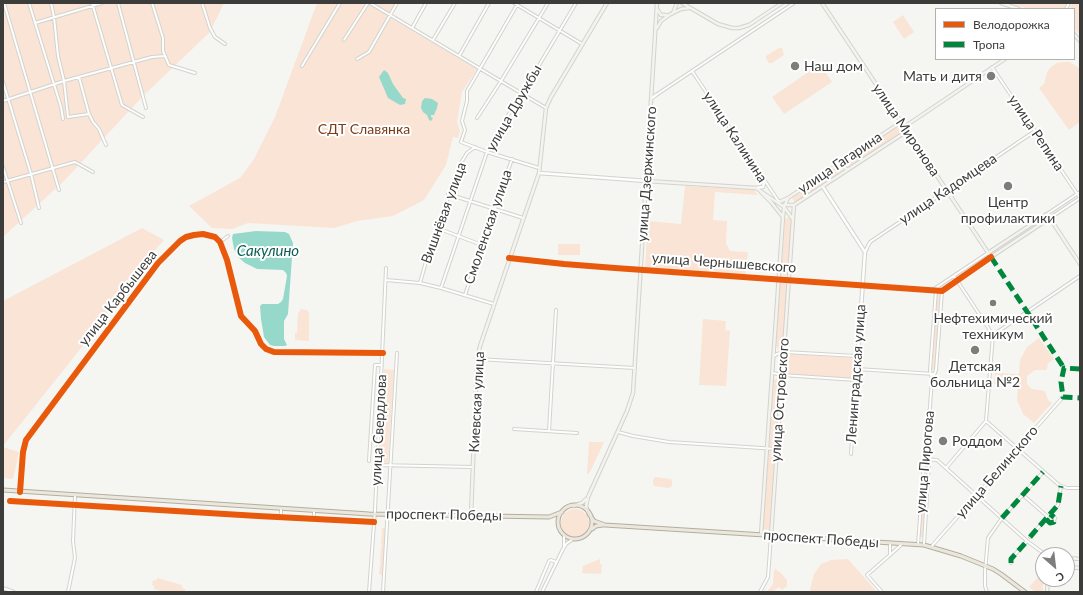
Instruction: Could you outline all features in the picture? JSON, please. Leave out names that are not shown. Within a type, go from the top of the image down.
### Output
[{"type":"main road","name":"Киевская улица","points":[[471,516],[477,359],[480,346],[539,173],[546,108],[551,97],[607,3]]},
{"type":"main road","points":[[672,13],[677,3]]},
{"type":"main road","points":[[683,3],[691,9],[723,26],[735,28],[749,25],[782,3]]},
{"type":"main road","name":"улица Миронова","points":[[822,3],[991,257]]},
{"type":"main road","points":[[1001,3],[1016,8]]},
{"type":"main road","points":[[657,5],[661,15],[668,15]]},
{"type":"main road","name":"улица Дзержинского","points":[[589,513],[586,506],[588,497],[618,432],[633,393],[657,5]]},
{"type":"main road","points":[[656,34],[659,23],[668,15],[684,8],[691,9]]},
{"type":"main road","points":[[904,127],[1002,60]]},
{"type":"main road","name":"улица Гагарина","points":[[779,202],[788,198],[901,122]]},
{"type":"main road","name":"улица Гагарина","points":[[794,205],[907,131]]},
{"type":"main road","points":[[841,162],[847,170]]},
{"type":"main road","points":[[647,181],[756,188],[785,206],[792,218]]},
{"type":"main road","points":[[756,188],[771,202],[783,218],[788,215],[792,218]]},
{"type":"main road","points":[[788,198],[794,205]]},
{"type":"main road","name":"улица Островского","points":[[761,535],[783,218],[788,198]]},
{"type":"main road","points":[[785,206],[794,205]]},
{"type":"main road","name":"улица Островского","points":[[771,536],[794,205]]},
{"type":"main road","points":[[988,253],[1047,214],[1080,264]]},
{"type":"main road","points":[[991,257],[1050,218]]},
{"type":"main road","name":"проспект Победы","points":[[3,490],[374,514],[549,517],[562,512]]},
{"type":"main road","points":[[588,497],[583,502],[566,508],[562,512],[558,522],[560,530],[564,536],[574,539],[581,538],[589,532],[592,525],[589,513]]},
{"type":"main road","points":[[573,506],[583,508],[589,513],[594,521],[605,525]]},
{"type":"main road","name":"проспект Победы","points":[[549,517],[558,522]]},
{"type":"main road","name":"проспект Победы","points":[[589,532],[596,526],[605,525],[918,544],[961,556],[985,566],[1001,574],[1024,592]]},
{"type":"street","points":[[4,3],[59,190]]},
{"type":"street","points":[[29,3],[61,107],[63,119]]},
{"type":"street","points":[[51,3],[58,56],[64,81],[68,117],[90,114]]},
{"type":"street","points":[[35,22],[92,4],[102,3]]},
{"type":"street","points":[[118,3],[146,108]]},
{"type":"street","points":[[152,3],[163,38],[163,51],[169,65],[195,74]]},
{"type":"street","points":[[202,3],[210,28],[215,37],[225,44]]},
{"type":"street","points":[[302,66],[340,3]]},
{"type":"street","points":[[344,40],[369,3],[546,108]]},
{"type":"street","points":[[358,59],[369,52],[397,3]]},
{"type":"street","points":[[412,28],[426,3]]},
{"type":"street","points":[[433,40],[455,3]]},
{"type":"street","points":[[459,56],[489,3]]},
{"type":"street","points":[[477,118],[548,3]]},
{"type":"street","name":"улица Дружбы","points":[[441,288],[472,201],[487,152],[576,3]]},
{"type":"street","points":[[678,10],[683,3]]},
{"type":"street","points":[[652,98],[794,3]]},
{"type":"street","points":[[92,4],[122,105],[143,117]]},
{"type":"street","points":[[539,168],[475,148],[461,142],[465,130],[462,121],[467,101],[467,91],[516,4],[582,44]]},
{"type":"street","points":[[3,101],[53,84],[152,57],[165,56]]},
{"type":"street","name":"улица Репина","points":[[992,67],[1080,198]]},
{"type":"street","name":"улица Калинина","points":[[692,71],[779,202]]},
{"type":"street","points":[[79,77],[93,122],[99,129],[106,145]]},
{"type":"street","points":[[3,82],[31,174],[39,208]]},
{"type":"street","name":"улица Кадомцева","points":[[865,252],[870,242],[1035,131]]},
{"type":"street","name":"Вишнёвая улица","points":[[420,283],[422,272],[448,194],[459,166],[467,153],[475,148]]},
{"type":"street","name":"Смоленская улица","points":[[465,295],[512,159]]},
{"type":"street","points":[[3,182],[75,162],[93,172]]},
{"type":"street","points":[[3,167],[21,223]]},
{"type":"street","points":[[539,173],[647,181]]},
{"type":"street","points":[[756,188],[763,187],[763,179]]},
{"type":"street","points":[[823,187],[861,243],[865,252]]},
{"type":"street","points":[[1047,214],[1080,192]]},
{"type":"street","points":[[448,194],[523,218]]},
{"type":"street","points":[[1050,218],[1080,198]]},
{"type":"street","points":[[437,228],[482,245]]},
{"type":"street","name":"улица Карбышева","points":[[20,492],[23,452],[26,440],[158,263],[186,237],[204,234],[215,237],[220,242]]},
{"type":"street","points":[[228,236],[220,242],[227,260],[241,316],[256,331],[263,347],[274,352],[383,353]]},
{"type":"street","name":"Ленинградская улица","points":[[850,454],[865,252]]},
{"type":"street","points":[[933,290],[988,253]]},
{"type":"street","points":[[942,291],[991,257]]},
{"type":"street","name":"улица Чернышевского","points":[[509,258],[640,270],[942,291]]},
{"type":"street","name":"улица Свердлова","points":[[369,592],[383,353],[386,268]]},
{"type":"street","points":[[946,468],[986,421],[993,335],[954,276]]},
{"type":"street","points":[[993,335],[1080,276]]},
{"type":"street","points":[[386,280],[420,283],[494,304]]},
{"type":"street","points":[[936,290],[939,286]]},
{"type":"street","name":"улица Пирогова","points":[[918,544],[924,462],[927,450],[933,374],[932,344],[936,290]]},
{"type":"street","name":"улица Пирогова","points":[[933,374],[936,370],[942,291]]},
{"type":"street","points":[[549,431],[556,310]]},
{"type":"street","points":[[774,356],[784,352],[858,356]]},
{"type":"street","name":"улица Свердлова","points":[[383,592],[397,353]]},
{"type":"street","points":[[477,359],[635,368]]},
{"type":"street","points":[[370,461],[375,365],[382,366]]},
{"type":"street","points":[[857,369],[933,374]]},
{"type":"street","points":[[773,373],[782,376],[856,380]]},
{"type":"street","name":"улица Белинского","points":[[931,547],[1063,397]]},
{"type":"street","points":[[986,421],[1043,472],[1061,486],[1080,488]]},
{"type":"street","points":[[514,429],[576,433]]},
{"type":"street","points":[[618,432],[669,442],[777,449]]},
{"type":"street","name":"улица Пирогова","points":[[924,545],[929,463],[927,450]]},
{"type":"street","points":[[925,459],[937,460],[1035,547]]},
{"type":"street","points":[[377,465],[473,467]]},
{"type":"street","points":[[987,592],[985,586],[985,566],[988,538],[1002,518],[1043,472]]},
{"type":"street","points":[[1030,537],[1058,505],[1061,486]]},
{"type":"street","points":[[68,592],[76,558],[73,541],[75,495]]},
{"type":"street","points":[[1023,495],[1051,523],[1054,522],[1055,518],[1050,514]]},
{"type":"street","points":[[10,501],[374,522]]},
{"type":"street","points":[[281,509],[281,517]]},
{"type":"street","points":[[314,511],[314,518]]},
{"type":"street","points":[[563,549],[565,542],[564,536]]},
{"type":"street","name":"улица Островского","points":[[760,592],[768,577],[771,536]]},
{"type":"street","points":[[542,592],[566,544],[574,539]]},
{"type":"street","points":[[1011,563],[1011,558],[1027,541]]},
{"type":"street","points":[[890,543],[890,555]]},
{"type":"street","points":[[882,592],[867,575],[902,544]]},
{"type":"street","points":[[536,592],[550,561],[556,562]]},
{"type":"street","points":[[3,588],[14,592]]},
{"type":"green space","points":[[3,3],[224,3],[210,32],[142,97],[64,181],[3,237]]},
{"type":"green space","name":"СДТ Славянка","points":[[317,3],[397,3],[389,17],[477,69],[462,92],[457,122],[460,131],[458,138],[453,137],[446,165],[424,200],[393,216],[357,221],[334,228],[248,223],[232,229],[212,228],[189,206],[240,178],[254,159],[275,117]]},
{"type":"green space","points":[[1010,3],[1066,3],[1064,8],[1025,8]]},
{"type":"green space","points":[[1072,3],[1080,3],[1080,35],[1075,30],[1075,8],[1070,8]]},
{"type":"green space","points":[[903,15],[914,32],[904,39],[893,22]]},
{"type":"green space","points":[[779,48],[782,48],[784,55],[772,63],[769,63],[766,56]]},
{"type":"green space","points":[[1069,62],[1080,69],[1080,122],[1069,130],[1039,88],[1044,84],[1047,72],[1051,67],[1057,63]]},
{"type":"green space","points":[[820,64],[832,82],[784,114],[772,97]]},
{"type":"green space","points":[[897,126],[901,132],[850,167],[846,161]]},
{"type":"green space","points":[[839,166],[843,171],[795,203],[792,198]]},
{"type":"green space","points":[[685,186],[754,190],[758,195],[715,192],[713,220],[727,221],[726,243],[730,251],[748,252],[745,275],[645,269],[648,221],[681,224]]},
{"type":"green space","points":[[788,217],[792,220],[788,274],[784,276],[781,274],[785,219]]},
{"type":"green space","points":[[142,228],[164,240],[123,285],[105,318],[3,446],[3,301]]},
{"type":"green space","points":[[558,244],[580,244],[580,255],[558,255]]},
{"type":"green space","points":[[784,281],[787,284],[783,347],[779,350],[776,346],[780,283]]},
{"type":"green space","points":[[937,292],[940,292],[935,370],[932,369]]},
{"type":"green space","points":[[301,309],[307,310],[309,313],[309,341],[295,340],[295,333],[297,333],[298,313]]},
{"type":"green space","points":[[703,319],[726,321],[725,330],[730,331],[726,386],[699,385]]},
{"type":"green space","points":[[1039,338],[1054,359],[1047,364],[1048,366],[1046,370],[1035,370],[1027,376],[1027,384],[1032,389],[1045,391],[1048,400],[1052,403],[1034,423],[1023,414],[1017,400],[1018,385],[994,384],[995,373],[1019,374],[1020,360],[1027,347]]},
{"type":"green space","points":[[791,354],[853,358],[855,361],[854,376],[851,379],[790,375],[788,372],[789,356]]},
{"type":"green space","points":[[384,369],[394,370],[388,463],[379,462]]},
{"type":"green space","points":[[777,378],[781,381],[776,449],[769,448],[774,380]]},
{"type":"green space","points":[[589,442],[604,442],[589,474],[587,474]]},
{"type":"green space","points":[[3,447],[19,452],[13,479],[3,478]]},
{"type":"green space","points":[[769,449],[776,450],[770,530],[763,529]]},
{"type":"green space","points":[[924,462],[928,462],[924,537],[920,537]]},
{"type":"green space","points":[[655,477],[671,479],[672,486],[669,488],[654,486],[653,480]]},
{"type":"green space","points":[[575,509],[585,513],[589,523],[585,533],[575,537],[565,533],[561,523],[565,513]]},
{"type":"green space","points":[[382,528],[386,528],[383,575],[380,575],[379,573],[381,563]]},
{"type":"green space","points":[[600,559],[600,564],[602,565],[601,574],[582,573],[583,566]]},
{"type":"green space","points":[[848,559],[877,592],[811,592],[810,589],[814,574],[821,564],[831,560]]},
{"type":"green space","points":[[776,568],[777,571],[780,572],[787,580],[787,586],[782,590],[779,587],[772,592],[767,592],[773,584],[774,571]]},
{"type":"green space","points":[[157,578],[182,585],[185,592],[164,592],[154,589],[154,586],[152,585],[153,580],[156,581]]},
{"type":"green space","points":[[1035,581],[1035,587],[1043,587],[1043,592],[1036,592],[1029,587]]},
{"type":"water","points":[[384,70],[388,73],[393,84],[403,98],[406,99],[405,104],[400,105],[388,98],[379,77]]},
{"type":"water","points":[[425,98],[432,99],[438,103],[434,115],[431,115],[433,118],[431,121],[421,108],[422,101]]},
{"type":"water","name":"Сакулино","points":[[256,231],[285,232],[289,234],[293,243],[288,314],[284,321],[284,339],[287,345],[285,346],[270,345],[264,337],[260,306],[262,304],[278,304],[281,302],[283,299],[287,276],[286,273],[283,270],[257,269],[245,263],[238,257],[234,249],[232,238],[233,234]]},
{"type":"marked path","points":[[991,257],[1064,368]]},
{"type":"marked path","points":[[1080,369],[1064,368],[1061,382],[1063,397],[1080,398]]},
{"type":"marked path","points":[[1002,518],[1043,472]]},
{"type":"marked path","points":[[1030,537],[1058,505],[1061,486]]},
{"type":"marked path","points":[[1046,519],[1050,523],[1054,522],[1055,518],[1050,514]]},
{"type":"marked path","points":[[1011,563],[1011,559],[1027,541]]},
{"type":"cycle path","points":[[20,492],[23,452],[26,440],[158,263],[186,237],[203,234],[215,237],[220,242],[227,260],[241,316],[255,331],[261,344],[266,349],[274,352],[383,353]]},
{"type":"cycle path","points":[[509,258],[615,268],[942,291],[991,257]]},
{"type":"cycle path","points":[[10,501],[374,522]]},
{"type":"place","name":"Наш дом","points":[[795,66]]},
{"type":"place","name":"Мать и дитя","points":[[991,76]]},
{"type":"place","name":"Центр профилактики","points":[[1008,186]]},
{"type":"place","name":"Нефтехимический техникум","points":[[993,303]]},
{"type":"place","name":"Детская больница №2","points":[[975,350]]},
{"type":"place","name":"Роддом","points":[[943,441]]}]
